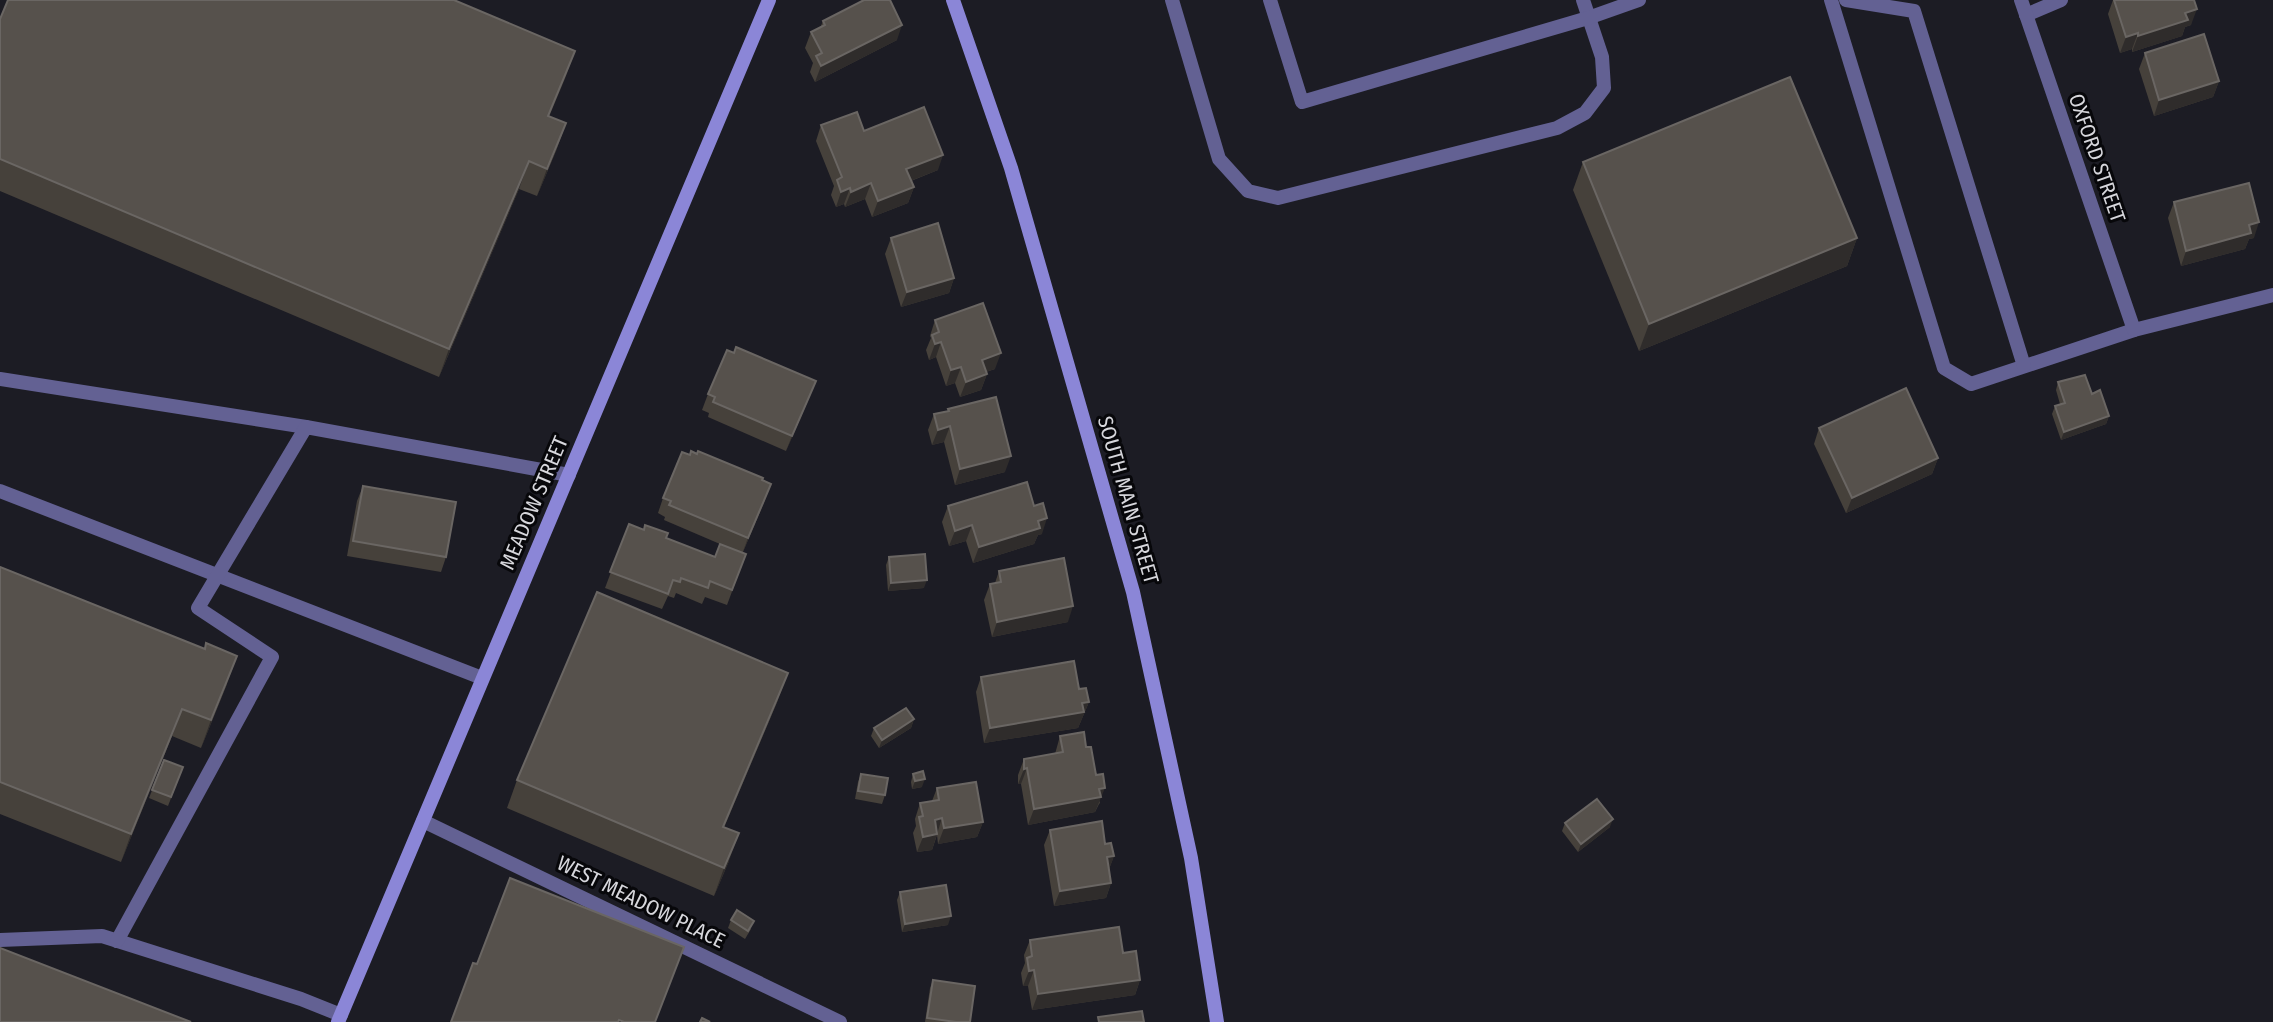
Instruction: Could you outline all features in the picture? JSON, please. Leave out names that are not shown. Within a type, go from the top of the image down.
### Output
[{"type":"main road","name":"MEADOW STREET","points":[[339,1019],[769,0]]},
{"type":"main road","name":"SOUTH MAIN STREET","points":[[954,0],[1012,168],[1133,592],[1191,859],[1217,1022]]},
{"type":"street","points":[[1172,0],[1219,159],[1248,191],[1279,198],[1557,128],[1585,113],[1604,88],[1602,57],[1583,0]]},
{"type":"street","points":[[1270,0],[1302,102],[1588,18],[1639,0]]},
{"type":"street","points":[[1831,0],[1944,368],[1971,384],[2134,330],[2273,295]]},
{"type":"street","points":[[1846,0],[1914,11],[2024,366]]},
{"type":"street","name":"OXFORD STREET","points":[[2021,0],[2134,330]]},
{"type":"street","points":[[2026,15],[2061,0]]},
{"type":"street","points":[[0,379],[306,427],[569,475]]},
{"type":"street","points":[[117,941],[272,657],[198,608],[306,427]]},
{"type":"street","points":[[0,491],[482,678]]},
{"type":"street","name":"WEST MEADOW PLACE","points":[[422,821],[840,1022]]},
{"type":"street","points":[[0,940],[102,936],[301,999],[339,1019]]},
{"type":"building","points":[[8,0],[454,0],[575,51],[548,116],[566,123],[547,169],[529,161],[449,349],[0,159],[0,19]]},
{"type":"building","points":[[864,0],[890,0],[902,25],[821,66],[816,56],[822,53],[811,32],[825,25],[823,21]]},
{"type":"building","points":[[2114,0],[2194,0],[2197,9],[2185,13],[2188,20],[2138,36],[2138,33],[2126,37]]},
{"type":"building","points":[[2204,34],[2219,81],[2159,100],[2145,53]]},
{"type":"building","points":[[1790,77],[1857,238],[1649,324],[1583,162]]},
{"type":"building","points":[[924,107],[943,155],[906,169],[914,187],[878,201],[871,183],[851,192],[850,188],[841,192],[837,180],[842,177],[821,125],[857,112],[864,131]]},
{"type":"building","points":[[2249,183],[2259,222],[2249,225],[2251,233],[2186,251],[2174,202]]},
{"type":"building","points":[[938,223],[954,278],[907,292],[891,238]]},
{"type":"building","points":[[983,303],[1001,353],[982,360],[987,374],[966,382],[961,367],[951,370],[941,342],[935,344],[932,335],[939,332],[935,320]]},
{"type":"building","points":[[736,347],[816,381],[792,436],[713,402],[715,397],[708,394],[727,350],[734,353]]},
{"type":"building","points":[[2085,375],[2092,394],[2100,390],[2109,416],[2064,432],[2055,406],[2065,403],[2058,382]]},
{"type":"building","points":[[1906,388],[1938,458],[1852,498],[1819,428]]},
{"type":"building","points":[[996,397],[1011,456],[960,469],[950,426],[938,430],[934,414]]},
{"type":"building","points":[[691,451],[697,454],[698,451],[763,478],[762,480],[771,484],[748,538],[669,505],[671,501],[663,498],[682,452],[690,455]]},
{"type":"building","points":[[1027,482],[1034,506],[1043,503],[1047,518],[1038,521],[1040,528],[979,547],[972,525],[955,531],[948,506]]},
{"type":"building","points":[[363,486],[456,502],[446,557],[353,541]]},
{"type":"building","points":[[629,524],[644,530],[645,525],[668,533],[666,538],[715,557],[720,544],[746,554],[732,590],[710,581],[708,588],[681,578],[680,582],[673,580],[668,594],[610,572]]},
{"type":"building","points":[[925,554],[927,580],[891,583],[889,557]]},
{"type":"building","points":[[1064,558],[1073,606],[997,622],[990,584],[1001,582],[999,571]]},
{"type":"building","points":[[0,567],[205,649],[206,643],[237,656],[211,720],[182,709],[131,834],[0,782]]},
{"type":"building","points":[[597,592],[788,673],[723,827],[739,833],[724,868],[517,780]]},
{"type":"building","points":[[1074,661],[1079,689],[1086,688],[1089,702],[1082,703],[1084,712],[990,728],[981,677]]},
{"type":"building","points":[[906,708],[914,719],[882,740],[874,728]]},
{"type":"building","points":[[1084,732],[1086,747],[1091,747],[1096,775],[1103,774],[1105,788],[1099,789],[1101,797],[1034,809],[1024,759],[1063,752],[1060,736]]},
{"type":"building","points":[[164,760],[183,767],[171,797],[152,790]]},
{"type":"building","points":[[923,771],[925,779],[915,781],[913,774]]},
{"type":"building","points":[[861,774],[888,778],[885,795],[858,791]]},
{"type":"building","points":[[976,782],[983,822],[944,828],[942,818],[935,820],[937,834],[923,837],[919,817],[923,816],[920,803],[939,800],[937,788]]},
{"type":"building","points":[[1597,799],[1613,819],[1581,844],[1565,823]]},
{"type":"building","points":[[1102,821],[1105,844],[1111,843],[1114,856],[1107,857],[1111,883],[1060,891],[1050,830]]},
{"type":"building","points":[[510,878],[684,947],[655,1022],[451,1022]]},
{"type":"building","points":[[946,885],[951,916],[905,924],[900,892]]},
{"type":"building","points":[[737,910],[754,921],[748,931],[731,920]]},
{"type":"building","points":[[1119,927],[1123,953],[1136,951],[1140,980],[1038,994],[1034,970],[1029,971],[1027,958],[1032,956],[1030,940]]},
{"type":"building","points":[[0,948],[191,1022],[0,1022]]},
{"type":"building","points":[[933,980],[975,986],[970,1022],[927,1018]]},
{"type":"building","points":[[1142,1011],[1144,1022],[1099,1022],[1098,1017]]}]
